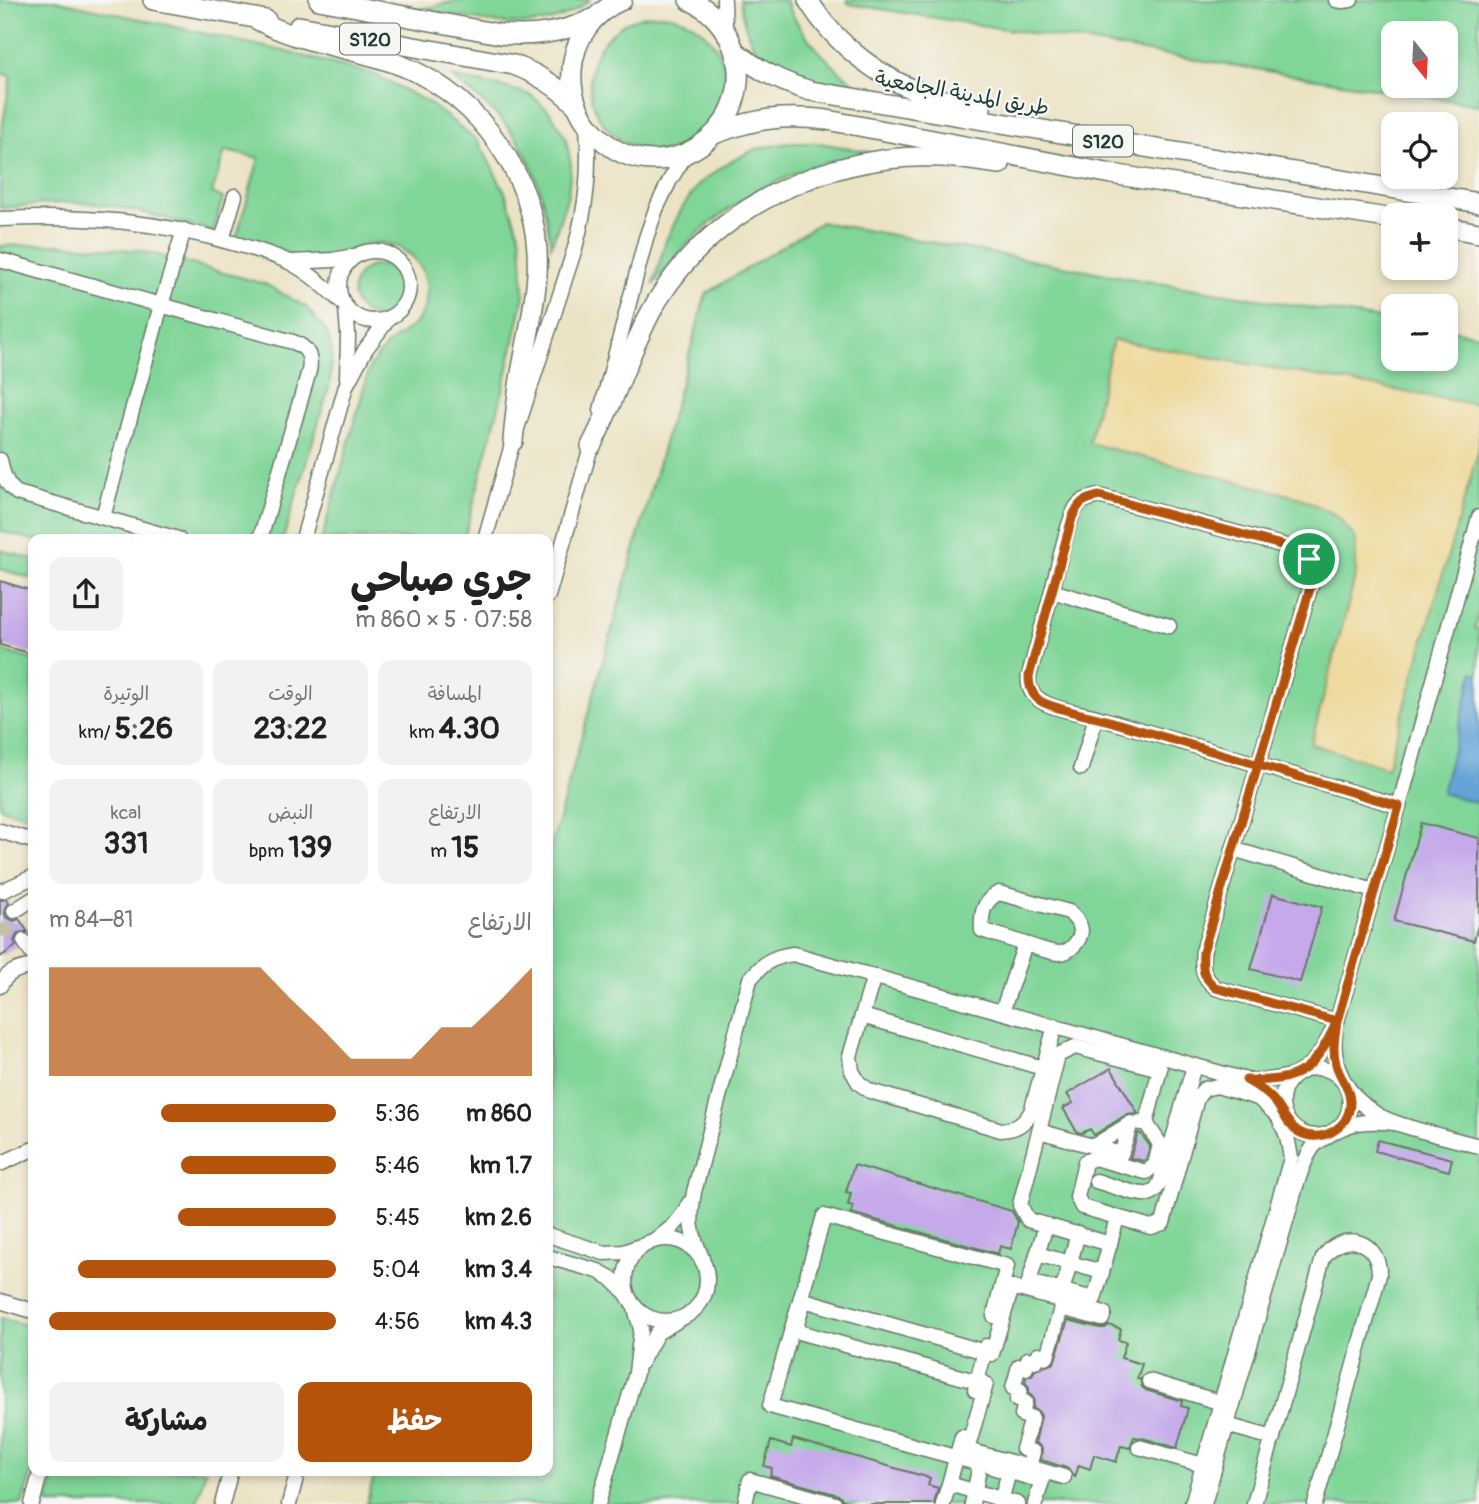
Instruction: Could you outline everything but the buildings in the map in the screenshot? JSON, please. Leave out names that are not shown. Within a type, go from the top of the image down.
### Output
[{"type":"main road","name":"S120","points":[[153,0],[514,65],[548,80],[576,105]]},
{"type":"main road","name":"S120","points":[[319,0],[519,36],[558,32],[593,19]]},
{"type":"main road","points":[[617,1],[593,19],[580,37],[572,59],[571,82],[576,105],[587,126],[608,146],[634,157],[651,160],[686,154],[716,133],[732,109],[739,81],[736,52],[725,29],[712,14],[689,0]]},
{"type":"main road","points":[[808,0],[844,44],[864,61],[909,87],[934,97],[1041,122],[1087,138]]},
{"type":"main road","points":[[254,18],[289,35],[388,60],[419,74],[449,92],[475,115],[497,141],[515,171],[527,203],[535,236],[537,271],[513,441]]},
{"type":"main road","name":"طريق المدينة الجامعية","points":[[736,52],[771,77],[811,91],[1479,203]]},
{"type":"main road","name":"S120","points":[[716,133],[752,121],[799,117],[1075,167],[1381,217]]},
{"type":"main road","points":[[591,446],[608,412],[641,330],[659,299],[680,270],[704,244],[760,202],[792,185],[825,173],[894,159],[942,157],[1018,166],[1075,167]]},
{"type":"main road","points":[[1458,229],[1479,233]]},
{"type":"street","points":[[724,0],[725,29]]},
{"type":"street","points":[[1336,0],[1350,0]]},
{"type":"street","points":[[486,534],[583,218],[589,167],[587,126]]},
{"type":"street","points":[[553,579],[646,238],[656,208],[686,154]]},
{"type":"street","points":[[222,240],[234,196]]},
{"type":"street","points":[[0,219],[91,218],[138,222],[222,240],[290,262],[326,287],[361,319],[370,321],[389,318],[400,311],[407,300],[410,288],[408,275],[402,264],[392,255],[380,251],[367,251],[333,260],[290,262]]},
{"type":"street","points":[[103,517],[184,230]]},
{"type":"street","points":[[346,386],[348,334],[344,305],[338,290],[345,265],[355,256]]},
{"type":"street","points":[[0,260],[293,342],[306,349],[311,363],[261,534]]},
{"type":"street","points":[[304,534],[346,386],[365,350],[389,318]]},
{"type":"street","points":[[0,460],[6,482],[17,493],[161,534]]},
{"type":"street","points":[[1337,1021],[1216,988],[1207,980],[1202,969],[1203,952],[1257,765],[1311,585],[1312,570],[1309,559],[1300,550],[1099,496],[1078,505],[1072,518],[1029,676],[1030,688],[1037,699],[1048,705],[1096,717],[1257,765],[1399,806]]},
{"type":"street","points":[[1204,1504],[1304,1163],[1314,1145],[1334,1132],[1348,1115],[1349,1093],[1335,1063],[1337,1021],[1479,517]]},
{"type":"street","points":[[1052,591],[1168,626]]},
{"type":"street","points":[[1081,768],[1096,717]]},
{"type":"street","points":[[0,831],[28,839]]},
{"type":"street","points":[[1233,849],[1374,891]]},
{"type":"street","points":[[2,891],[28,879]]},
{"type":"street","points":[[999,893],[1069,912],[1081,930],[1078,941],[1068,951],[1060,954],[1025,944],[982,930],[982,914],[991,897],[999,893]]},
{"type":"street","points":[[14,911],[28,902]]},
{"type":"street","points":[[24,941],[28,947]]},
{"type":"street","points":[[1002,1012],[1025,944]]},
{"type":"street","points":[[598,1504],[636,1373],[645,1352],[657,1333],[695,1310],[703,1298],[707,1272],[693,1236],[690,1219],[694,1192],[750,979],[763,964],[779,956],[793,954],[1246,1080],[1262,1081],[1314,1068],[1325,1069],[1336,1074],[1362,1104],[1395,1123]]},
{"type":"street","points":[[0,986],[9,974],[17,969],[28,968]]},
{"type":"street","points":[[874,976],[850,1056],[852,1072],[859,1083],[870,1091],[1001,1130],[1014,1129],[1024,1123],[1031,1112],[1055,1026]]},
{"type":"street","points":[[862,1016],[1043,1068]]},
{"type":"street","points":[[1297,1183],[1297,1145],[1282,1105],[1283,1094],[1287,1084],[1321,1052],[1337,1021]]},
{"type":"street","points":[[1111,1244],[1028,1220],[1020,1205],[1058,1055],[1075,1048],[1160,1069],[1146,1123],[1160,1144],[1155,1165],[1146,1172],[1094,1158],[1085,1162],[1077,1197],[1082,1207],[1117,1218],[1151,1227],[1163,1223],[1197,1098],[1204,1089],[1217,1086],[1258,1098],[1278,1116],[1287,1136],[1291,1158],[1192,1504]]},
{"type":"street","points":[[1096,1181],[1141,1195],[1152,1193],[1157,1188],[1194,1066]]},
{"type":"street","points":[[1246,1080],[1268,1094],[1297,1131],[1305,1135],[1315,1137],[1358,1122],[1378,1121],[1395,1123],[1479,1146]]},
{"type":"street","points":[[1094,1146],[1131,1123],[1146,1123]]},
{"type":"street","points":[[1039,1130],[1121,1154],[1131,1123]]},
{"type":"street","points":[[0,1164],[28,1151]]},
{"type":"street","points":[[636,1373],[641,1329],[624,1283],[625,1270],[637,1250],[671,1230],[683,1216],[694,1192]]},
{"type":"street","points":[[943,1504],[957,1457],[1007,1266],[824,1216],[769,1406],[957,1457],[1042,1481],[1035,1504]]},
{"type":"street","points":[[1046,1225],[1029,1282],[1094,1299],[1117,1218]]},
{"type":"street","points":[[1062,1291],[1078,1233]]},
{"type":"street","points":[[553,1238],[604,1253],[624,1252],[651,1241],[677,1240],[687,1244],[702,1258]]},
{"type":"street","points":[[1254,1504],[1323,1258],[1327,1251],[1339,1243],[1353,1241],[1373,1252],[1379,1275],[1315,1504]]},
{"type":"street","points":[[1037,1254],[1102,1272]]},
{"type":"street","points":[[553,1258],[598,1271],[611,1278],[645,1315],[657,1320],[683,1318]]},
{"type":"street","points":[[1029,1467],[1033,1452],[1023,1449],[1032,1418],[1022,1415],[1025,1402],[1017,1400],[1020,1390],[1013,1388],[1019,1366],[1026,1368],[1028,1359],[1036,1360],[1038,1354],[1046,1357],[1060,1308],[1102,1319],[1104,1313],[1012,1287],[992,1354],[804,1300],[795,1331],[986,1384],[967,1450],[1065,1477]]},
{"type":"street","points":[[0,1298],[28,1309]]},
{"type":"street","points":[[1149,1381],[1222,1403]]},
{"type":"street","points":[[1226,1425],[1273,1438]]},
{"type":"street","points":[[1139,1447],[1203,1465]]},
{"type":"street","points":[[974,1498],[981,1464]]},
{"type":"street","points":[[1001,1502],[1009,1472]]},
{"type":"street","points":[[32,1504],[39,1476]]},
{"type":"street","points":[[222,1504],[229,1476]]},
{"type":"street","points":[[289,1504],[296,1476]]},
{"type":"street","points":[[745,1504],[750,1480],[832,1503]]},
{"type":"street","points":[[949,1484],[974,1498],[1018,1504]]},
{"type":"green space","points":[[0,0],[55,0],[283,51],[376,75],[429,103],[478,141],[505,192],[521,239],[524,295],[503,391],[465,534],[323,534],[370,366],[387,345],[416,323],[425,307],[427,286],[422,269],[412,256],[398,247],[382,243],[368,244],[334,258],[306,260],[236,239],[259,158],[225,151],[212,193],[223,198],[213,232],[141,212],[97,204],[61,203],[0,208],[0,141],[11,76],[0,73]]},
{"type":"green space","points":[[462,0],[590,0],[562,17],[528,24],[491,22],[420,9]]},
{"type":"green space","points":[[740,0],[785,0],[800,27],[820,52],[843,74],[868,92],[821,85],[782,73],[767,62],[755,47],[746,27]]},
{"type":"green space","points":[[847,0],[1479,0],[1479,105],[1435,98],[1458,98],[1458,21],[1381,21],[1381,89],[849,4]]},
{"type":"green space","points":[[658,15],[684,20],[706,35],[721,57],[726,83],[721,109],[706,131],[684,146],[658,151],[632,146],[610,131],[595,109],[590,83],[595,57],[610,35],[632,20]]},
{"type":"green space","points":[[451,77],[531,95],[550,112],[566,138],[571,165],[568,195],[551,247],[542,197],[524,150],[498,116]]},
{"type":"green space","points":[[788,143],[820,143],[870,152],[802,172],[738,203],[693,238],[653,285],[666,240],[682,208],[699,184],[726,164],[755,149]]},
{"type":"green space","points":[[821,222],[1128,278],[1381,319],[1381,371],[1458,371],[1458,331],[1479,335],[1479,405],[1113,340],[1089,443],[1301,498],[1338,516],[1356,539],[1356,574],[1311,744],[1387,767],[1479,448],[1479,612],[1475,628],[1479,630],[1479,1504],[366,1504],[374,1476],[553,1476],[553,839],[706,294]]},
{"type":"green space","points":[[57,244],[143,251],[265,284],[306,307],[325,329],[332,350],[330,384],[285,534],[28,534],[28,539],[1,531],[0,246]]},
{"type":"green space","points":[[379,265],[398,272],[405,291],[398,310],[379,317],[360,310],[353,291],[360,272]]},
{"type":"green space","points":[[0,550],[28,558],[28,577],[0,569]]},
{"type":"green space","points":[[0,650],[28,658],[28,816],[0,808]]},
{"type":"green space","points":[[0,1318],[28,1326],[28,1476],[31,1476],[22,1504],[0,1504]]},
{"type":"green space","points":[[55,1476],[204,1476],[196,1504],[47,1504]]},
{"type":"sand","points":[[1113,340],[1479,405],[1479,448],[1387,768],[1311,744],[1356,574],[1356,539],[1338,516],[1301,498],[1089,443]]},
{"type":"water","points":[[1473,672],[1479,674],[1479,803],[1442,793]]},
{"type":"tunnel","points":[[0,927],[24,941]]},
{"type":"route","points":[[1309,559],[1300,550],[1099,496],[1087,499],[1078,505],[1072,518],[1029,676],[1030,688],[1037,699],[1048,705],[1096,717],[1257,765],[1399,806],[1337,1021],[1335,1063],[1349,1093],[1348,1115],[1334,1132],[1315,1137],[1297,1131],[1274,1100],[1261,1088],[1246,1080],[1278,1079],[1303,1071],[1326,1044],[1337,1021],[1216,988],[1207,980],[1202,969],[1203,952],[1257,765],[1311,585],[1312,570],[1309,559]]}]
